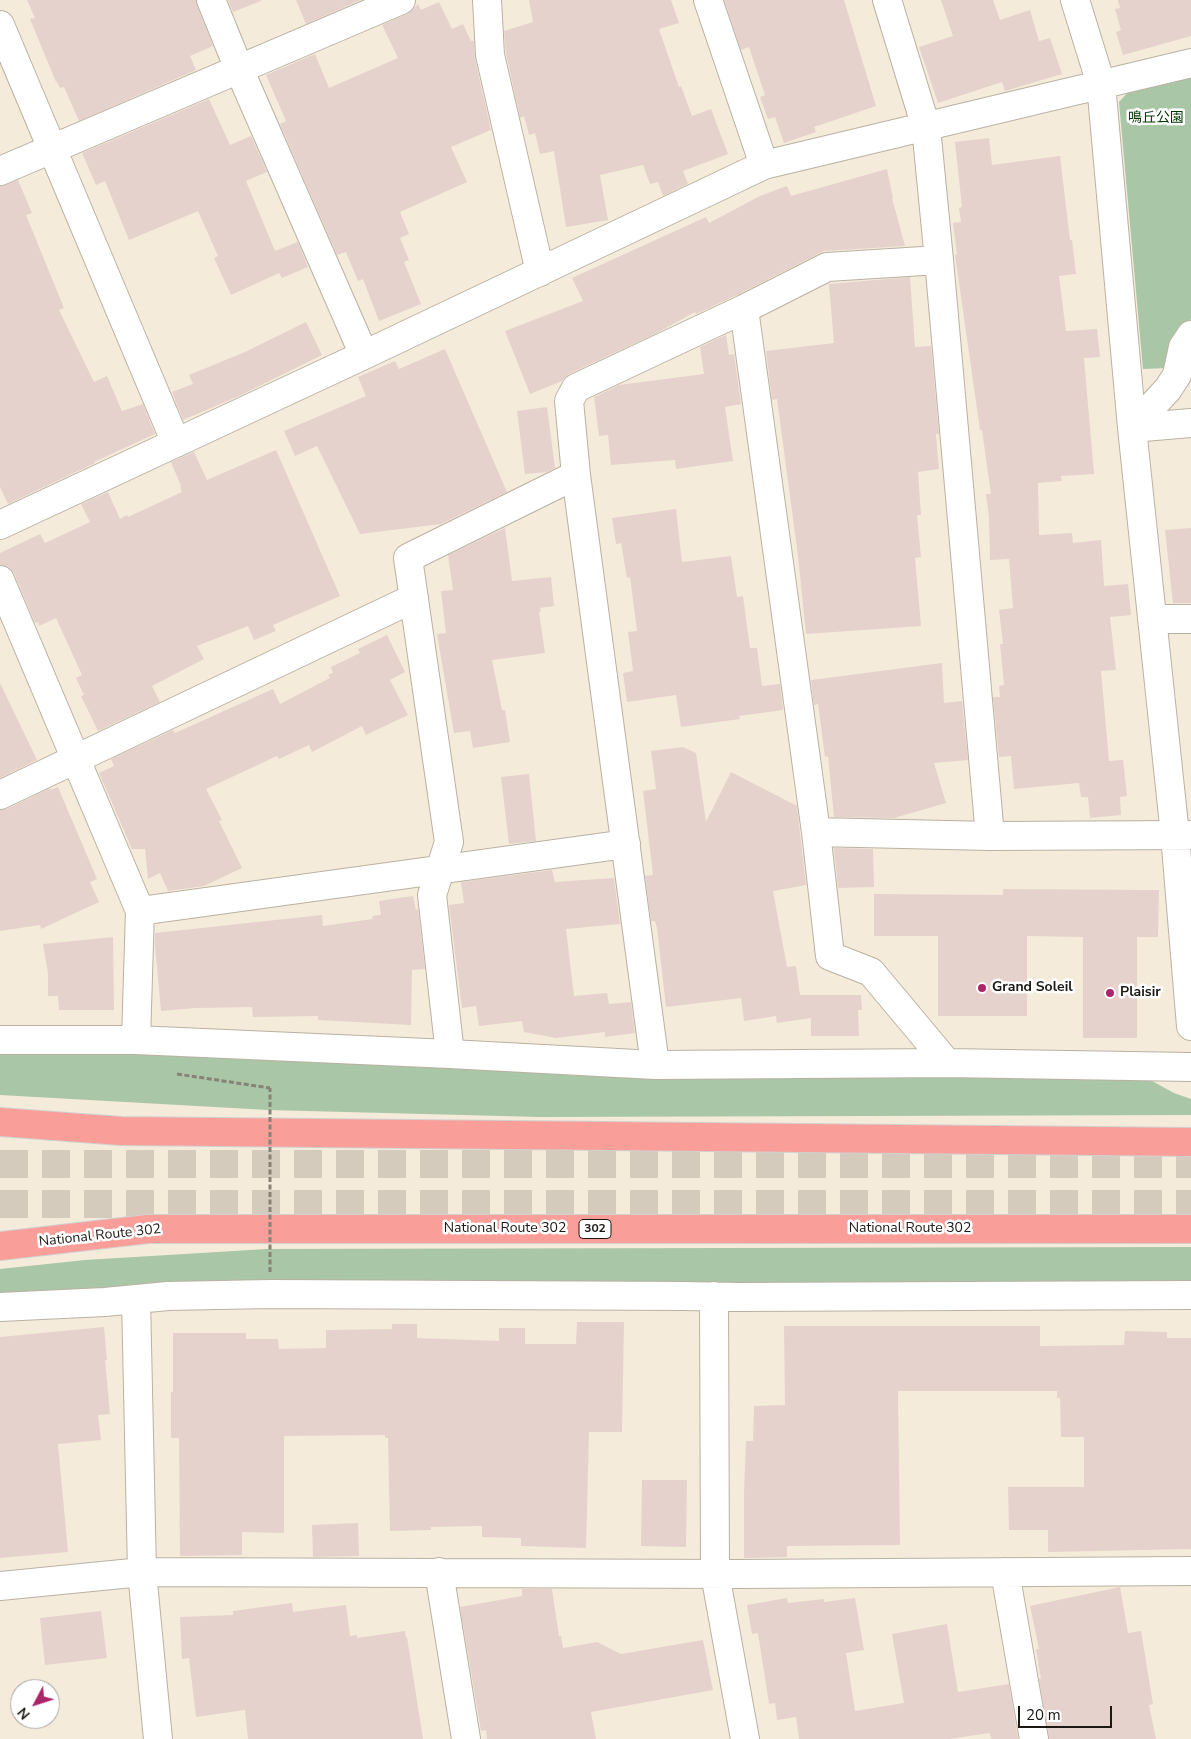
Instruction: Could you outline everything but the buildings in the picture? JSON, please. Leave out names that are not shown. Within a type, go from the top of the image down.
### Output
[{"type":"highway","points":[[0,1122],[121,1131],[1191,1142]]},
{"type":"highway","name":"National Route 302","points":[[0,1246],[148,1229],[1191,1229]]},
{"type":"street","points":[[210,0],[364,355]]},
{"type":"street","points":[[0,171],[239,69],[373,5],[401,0]]},
{"type":"street","points":[[487,0],[490,55],[540,272]]},
{"type":"street","points":[[708,0],[764,165]]},
{"type":"street","points":[[887,0],[926,126],[990,836]]},
{"type":"street","points":[[1075,0],[1101,84],[1132,428],[1152,619],[1183,835],[1191,1026]]},
{"type":"street","points":[[0,25],[176,443]]},
{"type":"street","points":[[0,525],[764,165],[1191,63]]},
{"type":"street","points":[[655,1065],[576,476],[569,401],[576,388],[744,309],[827,267],[939,260]]},
{"type":"street","points":[[744,309],[816,832],[830,956],[871,972],[947,1063]]},
{"type":"street","points":[[1132,428],[1168,389],[1177,375],[1183,347],[1191,335]]},
{"type":"street","points":[[1132,428],[1191,423]]},
{"type":"street","points":[[450,1054],[432,895],[448,842],[408,558],[576,476]]},
{"type":"street","points":[[0,580],[140,911],[136,1040]]},
{"type":"street","points":[[0,795],[414,598]]},
{"type":"street","points":[[1152,619],[1191,619]]},
{"type":"street","points":[[816,832],[990,836],[1183,835]]},
{"type":"street","points":[[140,911],[626,844]]},
{"type":"street","points":[[0,1040],[136,1040],[655,1065],[947,1063],[1191,1067]]},
{"type":"street","points":[[0,1308],[168,1296],[271,1294],[714,1296],[1191,1295]]},
{"type":"street","points":[[714,1296],[715,1574],[745,1739]]},
{"type":"street","points":[[136,1299],[142,1572],[158,1739]]},
{"type":"street","points":[[0,1586],[142,1572],[715,1574],[1191,1571]]},
{"type":"street","points":[[439,1572],[466,1739]]},
{"type":"street","points":[[1005,1572],[1034,1739]]},
{"type":"path","points":[[176,1074],[270,1088],[270,1272]]},
{"type":"green space","name":"鳴丘公園","points":[[1191,75],[1191,319],[1176,343],[1168,368],[1143,369],[1119,102],[1130,90]]},
{"type":"green space","points":[[0,1049],[1141,1075],[1174,1093],[1191,1099],[1191,1115],[540,1117],[268,1110],[0,1095]]},
{"type":"green space","points":[[1191,1247],[1191,1287],[0,1299],[0,1269],[85,1260],[267,1249]]},
{"type":"tunnel","points":[[0,1164],[1191,1164]]},
{"type":"tunnel","points":[[0,1204],[1191,1204]]},
{"type":"place","name":"Grand Soleil","points":[[982,988]]},
{"type":"place","name":"Plaisir","points":[[1110,993]]}]
